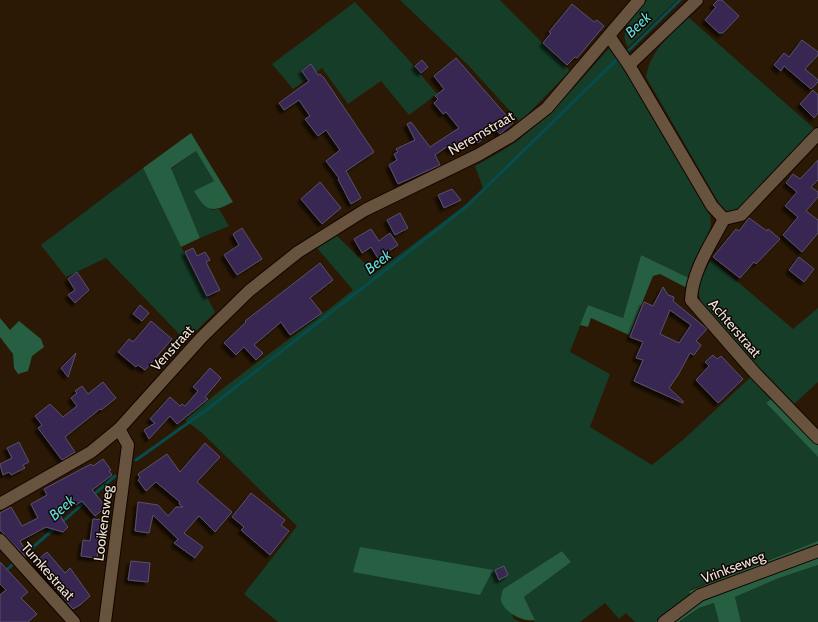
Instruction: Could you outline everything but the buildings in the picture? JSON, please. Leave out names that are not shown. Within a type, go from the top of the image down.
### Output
[{"type":"street","name":"Neremstraat","points":[[365,210],[478,155],[511,136],[547,108],[639,0]]},
{"type":"street","points":[[629,65],[697,0]]},
{"type":"street","points":[[609,36],[629,65],[712,206],[724,219],[741,215],[818,134]]},
{"type":"street","name":"Venstraat","points":[[0,504],[90,452],[119,429],[202,337],[249,291],[298,252],[365,210]]},
{"type":"street","name":"Achterstraat","points":[[724,219],[702,261],[692,287],[691,300],[754,372],[818,438]]},
{"type":"street","name":"Looikensweg","points":[[105,622],[128,445],[119,429]]},
{"type":"street","name":"Tumkestraat","points":[[0,540],[74,622]]},
{"type":"street","name":"Vrinkseweg","points":[[664,622],[700,595],[818,551]]},
{"type":"green space","points":[[400,0],[500,0],[570,71],[520,122],[467,64]]},
{"type":"green space","points":[[647,0],[677,0],[628,47],[625,40],[626,28],[633,16]]},
{"type":"green space","points":[[355,2],[407,58],[437,94],[409,115],[381,81],[348,104],[322,68],[293,89],[272,64]]},
{"type":"green space","points":[[688,17],[817,131],[738,210],[728,213],[720,205],[646,77],[648,68],[656,51]]},
{"type":"green space","points":[[610,47],[622,64],[710,215],[711,225],[689,278],[641,255],[623,318],[588,305],[570,352],[610,374],[590,427],[652,465],[684,439],[753,375],[774,397],[766,403],[818,457],[818,541],[689,590],[692,595],[655,622],[635,622],[626,613],[619,619],[605,603],[580,622],[533,622],[535,620],[524,597],[571,562],[562,551],[503,589],[514,619],[520,622],[278,622],[244,594],[297,526],[202,433],[185,420],[226,386],[353,290],[317,248],[336,235],[375,273],[464,206],[483,188],[475,166],[517,141],[530,131],[566,96]]},
{"type":"green space","points":[[191,133],[233,202],[215,209],[206,207],[198,198],[194,191],[214,181],[196,151],[171,168],[200,238],[181,247],[143,168]]},
{"type":"green space","points":[[196,151],[214,181],[195,191],[211,210],[219,209],[229,226],[200,238],[171,169]]},
{"type":"green space","points":[[143,168],[181,247],[215,312],[186,341],[106,258],[66,277],[41,245]]},
{"type":"green space","points":[[641,255],[689,278],[685,287],[660,274],[653,276],[629,335],[591,318],[588,327],[580,325],[588,305],[623,318]]},
{"type":"green space","points":[[711,259],[793,329],[818,308],[818,382],[792,406],[703,306],[700,299],[699,287]]},
{"type":"green space","points":[[0,318],[10,330],[19,321],[41,339],[44,347],[32,356],[28,371],[18,374],[14,368],[13,354],[0,337]]},
{"type":"green space","points":[[774,397],[818,442],[818,457],[766,403]]},
{"type":"green space","points":[[818,541],[818,565],[779,578],[735,597],[741,622],[719,622],[714,603],[699,608],[679,622],[655,622],[691,595],[689,591]]},
{"type":"green space","points":[[360,547],[493,570],[480,595],[353,572]]},
{"type":"green space","points":[[562,551],[571,562],[524,597],[535,620],[525,620],[510,613],[503,605],[501,600],[503,589]]},
{"type":"green space","points":[[818,565],[818,622],[741,622],[735,597],[779,578]]},
{"type":"green space","points":[[715,603],[719,622],[680,622],[699,608]]},
{"type":"waterway","name":"Beek","points":[[629,50],[680,0]]},
{"type":"waterway","name":"Beek","points":[[136,460],[205,411],[466,207],[616,60]]},
{"type":"waterway","name":"Beek","points":[[92,496],[115,476]]},
{"type":"waterway","name":"Beek","points":[[60,524],[86,501]]},
{"type":"waterway","name":"Beek","points":[[24,555],[56,527]]},
{"type":"waterway","name":"Beek","points":[[0,576],[12,565]]}]
